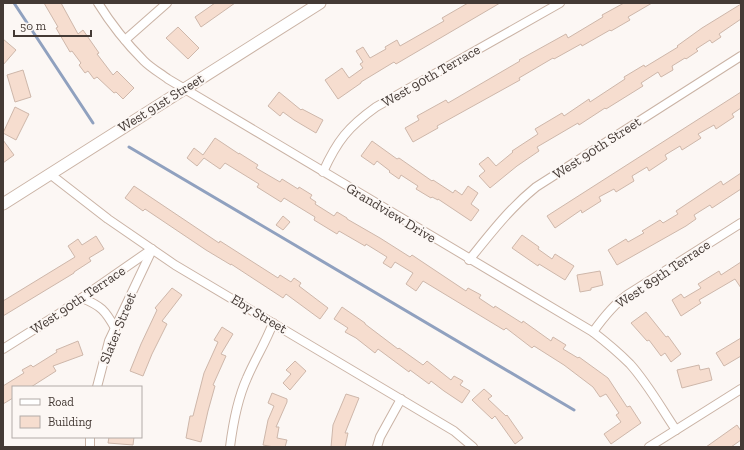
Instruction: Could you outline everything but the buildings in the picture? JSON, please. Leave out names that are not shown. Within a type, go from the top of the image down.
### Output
[{"type":"street","name":"Grandview Drive","points":[[98,3],[110,23],[124,40],[145,61],[168,79],[469,260],[593,332],[631,365],[676,430]]},
{"type":"street","points":[[124,40],[167,3]]},
{"type":"street","name":"West 91st Street","points":[[3,204],[320,3]]},
{"type":"street","name":"West 90th Terrace","points":[[323,172],[340,140],[360,118],[376,107],[560,3]]},
{"type":"street","name":"West 90th Street","points":[[469,260],[501,220],[516,204],[536,187],[741,56]]},
{"type":"street","name":"Eby Street","points":[[50,174],[108,219],[152,249],[454,430],[473,447]]},
{"type":"street","name":"West 89th Terrace","points":[[593,332],[612,308],[627,295],[741,223]]},
{"type":"street","name":"West 90th Terrace","points":[[3,349],[82,298],[152,249]]},
{"type":"street","name":"Slater Street","points":[[97,386],[109,341],[152,249]]},
{"type":"street","points":[[82,298],[94,303],[106,312],[115,328]]},
{"type":"street","points":[[230,447],[237,404],[246,379],[266,341],[273,322]]},
{"type":"street","points":[[649,447],[741,389]]},
{"type":"street","points":[[377,447],[380,437],[401,399]]},
{"type":"waterway","points":[[14,3],[93,123]]},
{"type":"waterway","points":[[129,147],[574,410]]}]
